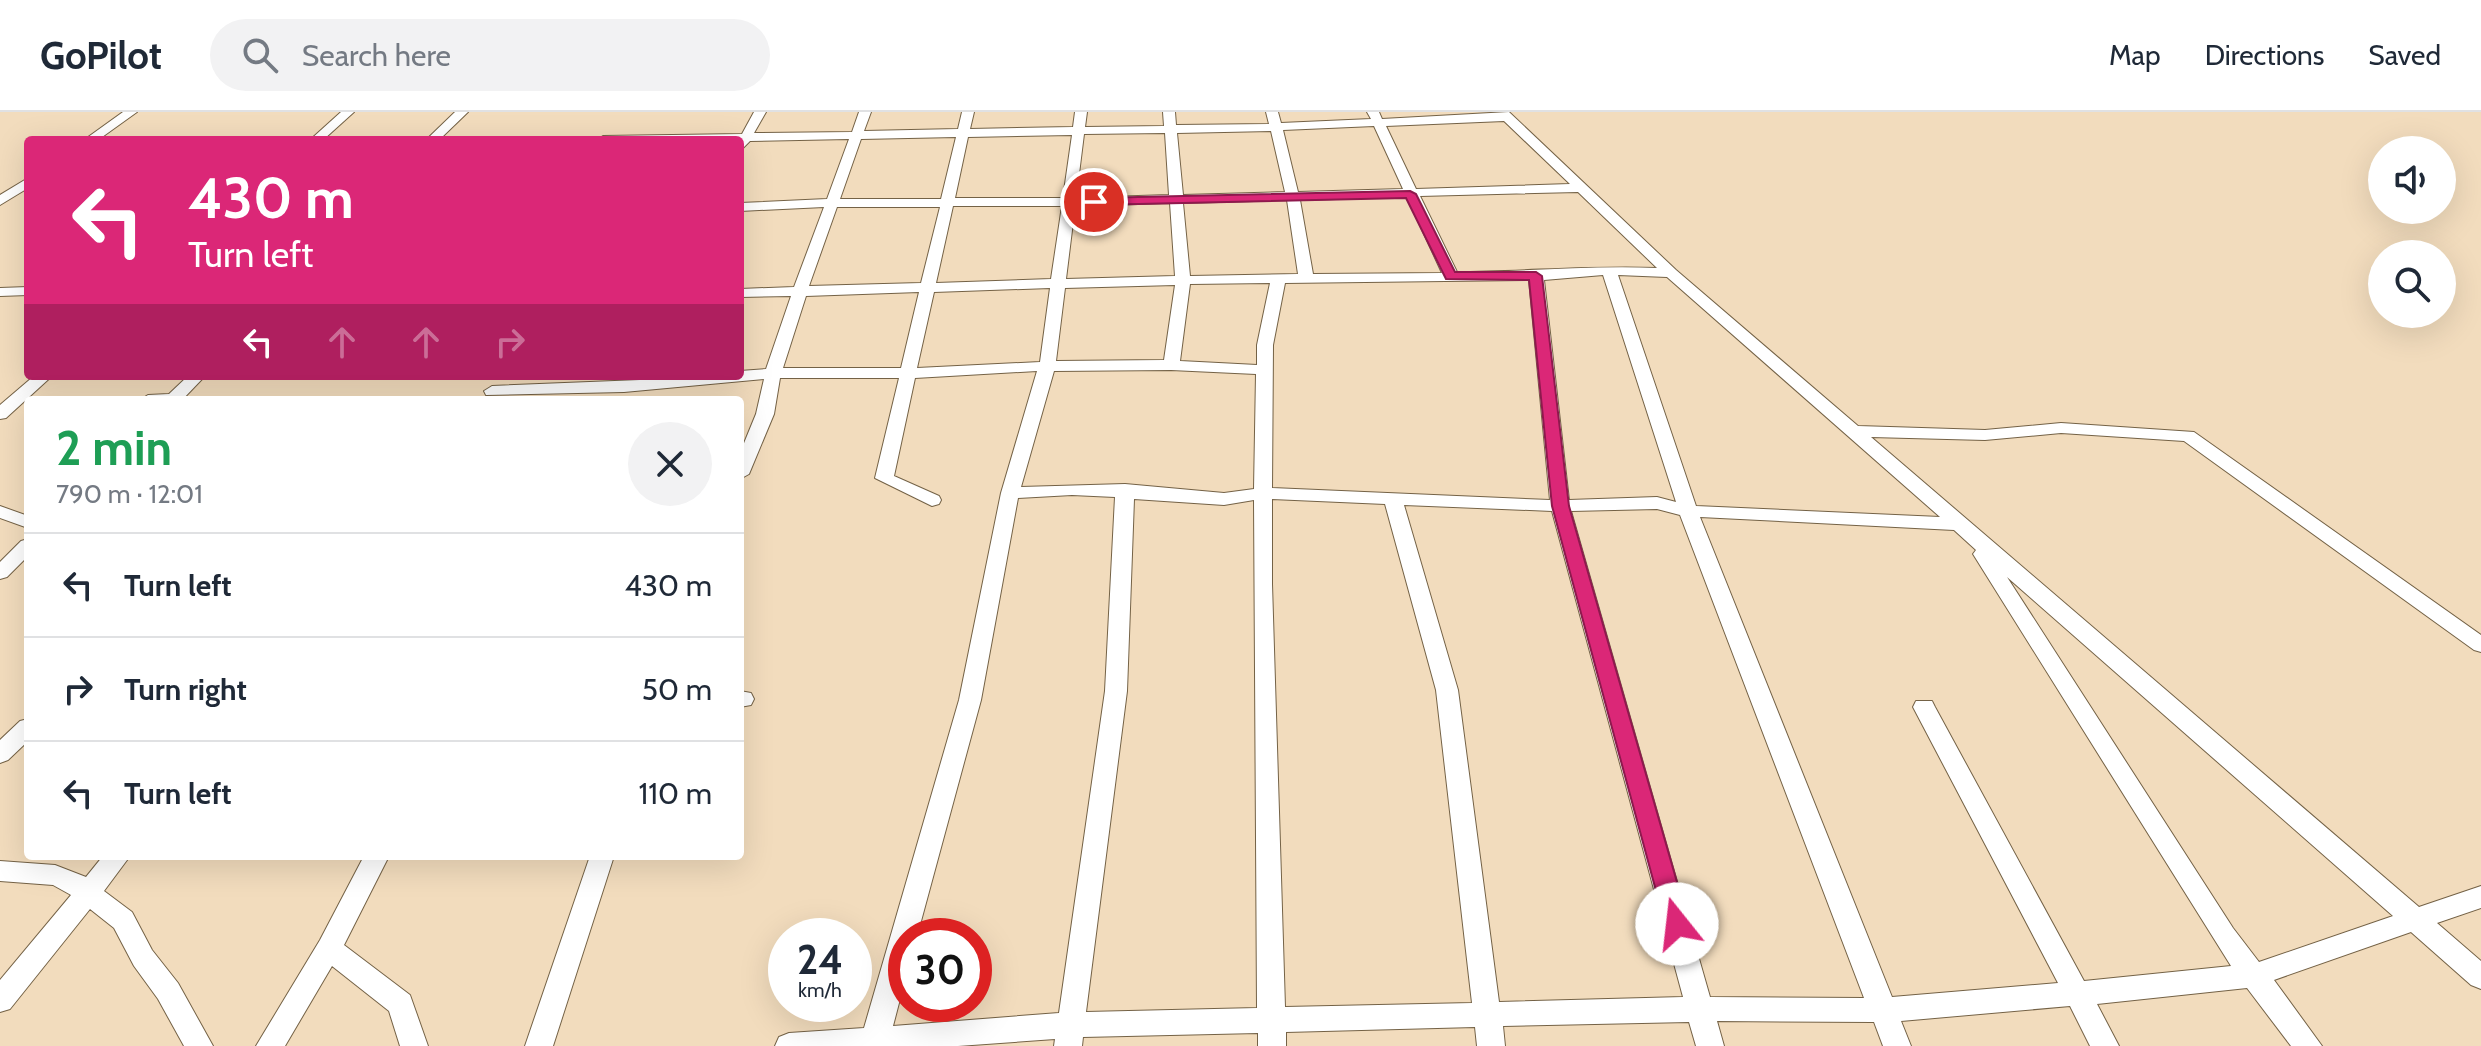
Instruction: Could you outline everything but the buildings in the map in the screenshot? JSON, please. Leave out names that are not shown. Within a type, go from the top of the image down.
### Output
[{"type":"street","points":[[96,136],[131,112]]},
{"type":"street","points":[[321,136],[348,112]]},
{"type":"street","points":[[436,136],[462,112]]},
{"type":"street","points":[[744,139],[760,112]]},
{"type":"street","points":[[744,464],[765,414],[773,373],[800,291],[865,112]]},
{"type":"street","points":[[932,500],[884,478],[968,112]]},
{"type":"street","points":[[1169,112],[1183,280],[1171,365]]},
{"type":"street","points":[[1272,112],[1293,197],[1306,279]]},
{"type":"street","points":[[744,142],[964,132],[1079,121],[1170,127],[1276,127],[1375,118],[1505,114],[1671,273],[2481,977]]},
{"type":"street","points":[[1375,118],[1451,276]]},
{"type":"street","points":[[874,1042],[970,700],[1010,493],[1047,366],[1079,121]]},
{"type":"street","points":[[0,201],[24,185]]},
{"type":"street","points":[[744,207],[833,203],[1176,200],[1582,188]]},
{"type":"street","points":[[744,293],[1183,280],[1536,276],[1609,270],[1671,273]]},
{"type":"street","points":[[1609,270],[1688,511],[1897,1046]]},
{"type":"street","points":[[1536,276],[1560,506],[1710,1046]]},
{"type":"street","points":[[1272,1033],[1262,613],[1265,345],[1278,281]]},
{"type":"street","points":[[3,294],[24,291]]},
{"type":"street","points":[[744,376],[773,373],[909,373],[1047,366],[1171,365],[1265,370]]},
{"type":"street","points":[[10,406],[39,380]]},
{"type":"street","points":[[177,396],[193,380]]},
{"type":"street","points":[[492,391],[624,388],[703,380]]},
{"type":"street","points":[[1854,431],[1985,435],[2061,428],[2188,436],[2481,645]]},
{"type":"street","points":[[1010,493],[1072,489],[1125,490],[1224,499],[1264,493],[1560,506],[1657,503],[1688,511],[1964,529]]},
{"type":"street","points":[[1070,1036],[1116,691],[1125,490]]},
{"type":"street","points":[[1393,498],[1447,690],[1491,1046]]},
{"type":"street","points":[[0,512],[24,521]]},
{"type":"street","points":[[1964,529],[2224,936],[2308,1046]]},
{"type":"street","points":[[0,573],[24,549]]},
{"type":"street","points":[[1924,707],[2105,1046]]},
{"type":"street","points":[[0,754],[24,731]]},
{"type":"street","points":[[0,1000],[115,860]]},
{"type":"street","points":[[270,1046],[329,948],[375,860]]},
{"type":"street","points":[[539,1046],[601,860]]},
{"type":"street","points":[[0,871],[55,875],[89,893],[123,920],[143,958],[168,991],[199,1046]]},
{"type":"street","points":[[789,1046],[1070,1036],[1272,1033],[1488,1013],[1881,1010],[2075,994],[2255,975],[2481,897]]},
{"type":"street","points":[[329,948],[400,1004],[414,1046]]},
{"type":"route","points":[[1094,202],[1410,194],[1451,276],[1536,276],[1560,506],[1677,924]]}]
